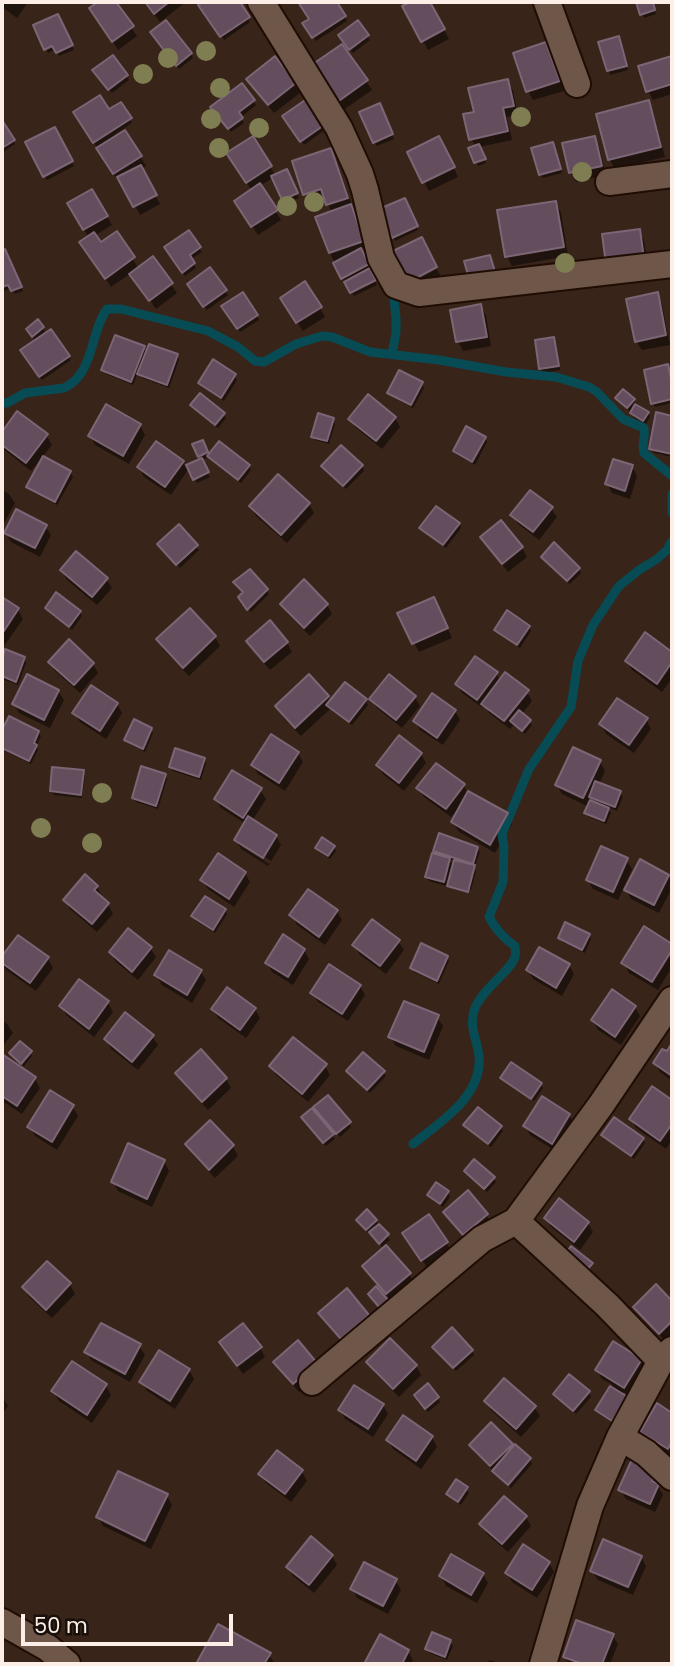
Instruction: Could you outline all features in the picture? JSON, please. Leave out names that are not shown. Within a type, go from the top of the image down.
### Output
[{"type":"street","points":[[261,2],[339,128],[360,174],[381,258],[396,285],[419,293],[672,264]]},
{"type":"street","points":[[547,2],[577,84]]},
{"type":"street","points":[[609,182],[672,174]]},
{"type":"street","points":[[312,1382],[482,1238],[516,1221],[601,1105],[672,1000]]},
{"type":"street","points":[[516,1221],[607,1306],[666,1355],[620,1437],[590,1506],[543,1664]]},
{"type":"street","points":[[620,1437],[646,1453],[672,1477]]},
{"type":"street","points":[[2,1622],[48,1648],[68,1664]]},
{"type":"building","points":[[98,2],[116,2],[134,26],[112,42],[89,8]]},
{"type":"building","points":[[145,2],[169,2],[154,14]]},
{"type":"building","points":[[202,2],[240,2],[250,17],[220,37],[198,5]]},
{"type":"building","points":[[298,2],[337,2],[346,16],[312,38],[302,23],[309,19]]},
{"type":"building","points":[[411,2],[430,2],[445,29],[421,42],[402,6]]},
{"type":"building","points":[[636,2],[653,2],[655,10],[640,15]]},
{"type":"building","points":[[58,14],[73,45],[56,53],[52,46],[44,50],[33,25]]},
{"type":"building","points":[[166,20],[192,53],[176,66],[150,32]]},
{"type":"building","points":[[358,20],[369,35],[349,50],[338,35]]},
{"type":"building","points":[[619,36],[627,66],[607,71],[598,42]]},
{"type":"building","points":[[546,42],[560,81],[526,92],[513,53]]},
{"type":"building","points":[[342,44],[368,80],[336,103],[310,66]]},
{"type":"building","points":[[113,55],[128,75],[108,90],[92,70]]},
{"type":"building","points":[[275,56],[296,83],[268,105],[246,79]]},
{"type":"building","points":[[672,56],[672,84],[646,92],[638,66]]},
{"type":"building","points":[[508,79],[514,106],[503,108],[508,131],[469,140],[463,114],[474,112],[468,88]]},
{"type":"building","points":[[242,83],[255,100],[239,112],[243,118],[228,129],[210,107]]},
{"type":"building","points":[[100,95],[109,109],[121,102],[132,118],[93,143],[73,112]]},
{"type":"building","points":[[311,96],[330,121],[300,142],[282,116]]},
{"type":"building","points":[[649,100],[661,147],[608,160],[596,114]]},
{"type":"building","points":[[380,103],[393,134],[373,143],[359,112]]},
{"type":"building","points":[[2,120],[15,140],[2,148]]},
{"type":"building","points":[[55,127],[73,161],[43,177],[25,142]]},
{"type":"building","points":[[125,130],[142,156],[113,174],[96,148]]},
{"type":"building","points":[[253,136],[272,166],[246,183],[226,153]]},
{"type":"building","points":[[439,136],[455,167],[422,183],[407,152]]},
{"type":"building","points":[[595,136],[602,166],[569,173],[562,143]]},
{"type":"building","points":[[553,142],[561,169],[539,175],[531,148]]},
{"type":"building","points":[[479,144],[486,159],[474,163],[468,148]]},
{"type":"building","points":[[331,148],[348,198],[326,205],[321,189],[303,195],[292,161]]},
{"type":"building","points":[[141,165],[157,195],[133,207],[117,177]]},
{"type":"building","points":[[287,169],[298,193],[282,200],[271,176]]},
{"type":"building","points":[[260,183],[278,210],[251,227],[234,201]]},
{"type":"building","points":[[92,189],[108,216],[83,230],[67,203]]},
{"type":"building","points":[[405,198],[418,226],[392,238],[379,209]]},
{"type":"building","points":[[556,201],[564,247],[505,257],[497,210]]},
{"type":"building","points":[[351,204],[364,241],[329,253],[315,217]]},
{"type":"building","points":[[640,229],[644,259],[606,264],[602,234]]},
{"type":"building","points":[[189,230],[201,247],[190,255],[195,263],[182,273],[164,247]]},
{"type":"building","points":[[117,231],[135,257],[105,279],[79,242],[94,232],[101,242]]},
{"type":"building","points":[[422,237],[437,267],[409,282],[393,251]]},
{"type":"building","points":[[361,248],[369,264],[341,279],[333,263]]},
{"type":"building","points":[[5,249],[22,287],[11,291],[8,285],[2,287],[2,251]]},
{"type":"building","points":[[490,255],[496,275],[470,282],[464,261]]},
{"type":"building","points":[[153,256],[173,283],[149,301],[129,274]]},
{"type":"building","points":[[210,267],[227,290],[203,307],[187,284]]},
{"type":"building","points":[[370,268],[376,280],[350,293],[344,282]]},
{"type":"building","points":[[305,281],[322,307],[296,323],[280,298]]},
{"type":"building","points":[[243,292],[258,315],[237,329],[221,306]]},
{"type":"building","points":[[658,292],[666,335],[635,342],[626,299]]},
{"type":"building","points":[[481,304],[487,337],[456,342],[450,310]]},
{"type":"building","points":[[38,319],[44,327],[32,337],[26,329]]},
{"type":"building","points":[[51,329],[70,356],[39,377],[20,350]]},
{"type":"building","points":[[115,335],[145,346],[131,382],[101,370]]},
{"type":"building","points":[[554,337],[559,366],[539,369],[535,340]]},
{"type":"building","points":[[149,344],[178,354],[167,385],[137,374]]},
{"type":"building","points":[[213,359],[236,374],[221,398],[198,383]]},
{"type":"building","points":[[668,364],[672,399],[651,404],[644,370]]},
{"type":"building","points":[[399,370],[423,382],[411,405],[387,393]]},
{"type":"building","points":[[623,389],[635,399],[627,408],[615,398]]},
{"type":"building","points":[[200,393],[225,413],[215,425],[190,405]]},
{"type":"building","points":[[368,394],[396,417],[376,441],[348,419]]},
{"type":"building","points":[[106,404],[141,424],[123,456],[88,436]]},
{"type":"building","points":[[635,404],[649,412],[643,421],[630,413]]},
{"type":"building","points":[[17,411],[48,434],[26,463],[2,445],[2,432]]},
{"type":"building","points":[[656,412],[672,416],[672,454],[649,449]]},
{"type":"building","points":[[318,413],[334,418],[327,441],[311,437]]},
{"type":"building","points":[[466,426],[486,437],[472,462],[453,451]]},
{"type":"building","points":[[203,440],[208,452],[198,457],[192,444]]},
{"type":"building","points":[[156,441],[184,461],[165,487],[137,467]]},
{"type":"building","points":[[219,441],[250,465],[238,480],[207,456]]},
{"type":"building","points":[[341,445],[363,465],[343,486],[321,466]]},
{"type":"building","points":[[43,456],[71,471],[55,502],[26,487]]},
{"type":"building","points":[[202,458],[209,472],[193,480],[186,465]]},
{"type":"building","points":[[613,459],[633,465],[625,491],[605,484]]},
{"type":"building","points":[[278,474],[310,503],[281,535],[249,506]]},
{"type":"building","points":[[530,490],[553,507],[533,532],[510,515]]},
{"type":"building","points":[[436,506],[460,523],[443,545],[419,528]]},
{"type":"building","points":[[16,509],[47,525],[35,548],[4,533]]},
{"type":"building","points":[[501,520],[523,547],[502,564],[480,537]]},
{"type":"building","points":[[179,524],[198,545],[176,565],[157,544]]},
{"type":"building","points":[[554,542],[580,568],[567,581],[541,557]]},
{"type":"building","points":[[76,551],[108,578],[92,597],[60,570]]},
{"type":"building","points":[[250,569],[268,589],[247,610],[238,597],[243,592],[233,582]]},
{"type":"building","points":[[304,579],[328,604],[304,628],[280,604]]},
{"type":"building","points":[[56,592],[81,611],[69,627],[45,608]]},
{"type":"building","points":[[2,597],[19,608],[2,634]]},
{"type":"building","points":[[434,597],[448,628],[412,644],[397,613]]},
{"type":"building","points":[[190,608],[216,636],[183,668],[156,639]]},
{"type":"building","points":[[507,610],[530,626],[517,645],[494,630]]},
{"type":"building","points":[[270,620],[288,642],[264,662],[246,641]]},
{"type":"building","points":[[645,632],[672,652],[672,662],[657,684],[625,661]]},
{"type":"building","points":[[69,639],[94,663],[74,685],[48,662]]},
{"type":"building","points":[[5,649],[25,657],[16,682],[2,676]]},
{"type":"building","points":[[475,656],[498,672],[477,700],[455,684]]},
{"type":"building","points":[[505,672],[529,690],[504,721],[481,704]]},
{"type":"building","points":[[27,674],[59,690],[44,720],[12,704]]},
{"type":"building","points":[[309,674],[329,696],[295,728],[275,706]]},
{"type":"building","points":[[389,674],[416,696],[396,720],[369,699]]},
{"type":"building","points":[[345,682],[367,699],[349,722],[326,705]]},
{"type":"building","points":[[91,685],[118,703],[100,731],[72,713]]},
{"type":"building","points":[[432,693],[456,710],[437,738],[413,721]]},
{"type":"building","points":[[617,698],[648,718],[629,745],[599,724]]},
{"type":"building","points":[[519,710],[531,720],[522,731],[510,721]]},
{"type":"building","points":[[9,716],[39,731],[34,743],[37,745],[29,761],[2,748],[2,730]]},
{"type":"building","points":[[134,719],[152,728],[143,749],[124,740]]},
{"type":"building","points":[[271,734],[299,752],[279,783],[251,765]]},
{"type":"building","points":[[399,735],[422,753],[399,783],[376,765]]},
{"type":"building","points":[[573,747],[601,760],[583,798],[555,785]]},
{"type":"building","points":[[175,748],[205,758],[199,777],[169,767]]},
{"type":"building","points":[[436,763],[465,784],[446,809],[416,788]]},
{"type":"building","points":[[141,766],[166,774],[156,806],[132,798]]},
{"type":"building","points":[[52,767],[84,770],[81,795],[50,791]]},
{"type":"building","points":[[232,770],[262,788],[243,818],[214,799]]},
{"type":"building","points":[[595,781],[621,791],[615,807],[589,797]]},
{"type":"building","points":[[468,791],[508,813],[490,845],[451,822]]},
{"type":"building","points":[[590,800],[609,808],[604,821],[584,813]]},
{"type":"building","points":[[248,816],[277,835],[263,858],[234,840]]},
{"type":"building","points":[[439,833],[478,847],[473,864],[433,851]]},
{"type":"building","points":[[322,837],[335,846],[328,856],[315,848]]},
{"type":"building","points":[[601,846],[628,858],[613,892],[586,880]]},
{"type":"building","points":[[218,853],[246,872],[229,899],[200,880]]},
{"type":"building","points":[[432,853],[450,858],[444,882],[425,877]]},
{"type":"building","points":[[640,859],[669,875],[654,905],[624,890]]},
{"type":"building","points":[[454,860],[475,865],[468,892],[447,886]]},
{"type":"building","points":[[85,874],[98,886],[94,890],[109,903],[92,924],[63,900]]},
{"type":"building","points":[[308,889],[338,910],[319,937],[289,915]]},
{"type":"building","points":[[205,896],[226,909],[213,930],[191,916]]},
{"type":"building","points":[[372,919],[400,940],[380,966],[352,945]]},
{"type":"building","points":[[565,922],[590,934],[582,950],[558,938]]},
{"type":"building","points":[[644,926],[672,944],[672,950],[652,982],[621,963]]},
{"type":"building","points":[[128,928],[152,947],[132,972],[109,952]]},
{"type":"building","points":[[283,934],[305,949],[288,977],[265,963]]},
{"type":"building","points":[[18,935],[49,957],[30,983],[2,963],[2,956]]},
{"type":"building","points":[[421,943],[448,956],[437,981],[410,968]]},
{"type":"building","points":[[539,947],[570,964],[556,988],[526,970]]},
{"type":"building","points":[[169,950],[202,970],[187,995],[154,975]]},
{"type":"building","points":[[329,964],[361,985],[342,1014],[310,993]]},
{"type":"building","points":[[79,979],[109,1001],[89,1029],[59,1006]]},
{"type":"building","points":[[227,987],[256,1008],[240,1030],[211,1009]]},
{"type":"building","points":[[612,989],[636,1006],[615,1037],[591,1020]]},
{"type":"building","points":[[404,1001],[439,1015],[424,1052],[388,1037]]},
{"type":"building","points":[[125,1012],[154,1035],[132,1062],[104,1039]]},
{"type":"building","points":[[293,1037],[327,1064],[302,1094],[269,1066]]},
{"type":"building","points":[[20,1041],[32,1051],[21,1064],[9,1053]]},
{"type":"building","points":[[672,1043],[672,1076],[653,1063],[662,1049],[667,1051]]},
{"type":"building","points":[[201,1049],[227,1078],[202,1102],[175,1073]]},
{"type":"building","points":[[363,1052],[385,1071],[367,1090],[346,1071]]},
{"type":"building","points":[[2,1054],[36,1077],[17,1106],[2,1096]]},
{"type":"building","points":[[511,1062],[542,1083],[531,1099],[500,1078]]},
{"type":"building","points":[[652,1086],[672,1100],[672,1124],[660,1141],[629,1119]]},
{"type":"building","points":[[50,1090],[74,1105],[52,1142],[27,1127]]},
{"type":"building","points":[[328,1095],[351,1122],[336,1134],[313,1107]]},
{"type":"building","points":[[542,1096],[570,1114],[552,1144],[523,1126]]},
{"type":"building","points":[[478,1107],[502,1126],[488,1144],[463,1125]]},
{"type":"building","points":[[312,1108],[334,1134],[323,1143],[301,1117]]},
{"type":"building","points":[[614,1117],[644,1138],[631,1156],[601,1135]]},
{"type":"building","points":[[210,1120],[234,1145],[209,1170],[185,1144]]},
{"type":"building","points":[[128,1143],[165,1160],[147,1199],[111,1182]]},
{"type":"building","points":[[474,1159],[495,1177],[484,1189],[464,1171]]},
{"type":"building","points":[[436,1182],[449,1191],[440,1204],[427,1195]]},
{"type":"building","points":[[468,1190],[488,1214],[463,1235],[443,1212]]},
{"type":"building","points":[[559,1198],[589,1222],[574,1242],[544,1218]]},
{"type":"building","points":[[367,1209],[377,1220],[366,1230],[356,1220]]},
{"type":"building","points":[[429,1214],[448,1242],[421,1261],[402,1233]]},
{"type":"building","points":[[379,1224],[389,1234],[379,1244],[369,1232]]},
{"type":"building","points":[[386,1245],[411,1273],[386,1294],[362,1266]]},
{"type":"building","points":[[571,1246],[593,1263],[586,1271],[565,1254]]},
{"type":"building","points":[[47,1261],[71,1283],[46,1310],[22,1287]]},
{"type":"building","points":[[656,1284],[672,1301],[672,1321],[659,1334],[633,1307]]},
{"type":"building","points":[[376,1286],[388,1300],[379,1307],[368,1294]]},
{"type":"building","points":[[347,1288],[369,1315],[341,1339],[318,1313]]},
{"type":"building","points":[[101,1323],[141,1344],[125,1374],[84,1352]]},
{"type":"building","points":[[243,1323],[262,1347],[237,1366],[219,1342]]},
{"type":"building","points":[[452,1327],[473,1350],[453,1368],[432,1347]]},
{"type":"building","points":[[390,1338],[417,1365],[393,1389],[366,1362]]},
{"type":"building","points":[[298,1340],[317,1363],[293,1384],[273,1362]]},
{"type":"building","points":[[613,1341],[642,1359],[624,1388],[595,1370]]},
{"type":"building","points":[[159,1350],[190,1369],[170,1401],[139,1382]]},
{"type":"building","points":[[72,1361],[107,1384],[87,1415],[51,1391]]},
{"type":"building","points":[[569,1374],[590,1391],[573,1411],[553,1394]]},
{"type":"building","points":[[504,1378],[536,1406],[516,1429],[484,1401]]},
{"type":"building","points":[[428,1383],[439,1397],[425,1409],[414,1395]]},
{"type":"building","points":[[354,1385],[384,1404],[368,1429],[338,1410]]},
{"type":"building","points":[[610,1386],[628,1397],[612,1421],[595,1410]]},
{"type":"building","points":[[657,1403],[672,1413],[672,1441],[668,1449],[640,1432]]},
{"type":"building","points":[[403,1415],[433,1436],[416,1461],[386,1440]]},
{"type":"building","points":[[491,1422],[513,1444],[490,1466],[469,1445]]},
{"type":"building","points":[[515,1444],[531,1458],[508,1485],[492,1471]]},
{"type":"building","points":[[277,1450],[303,1470],[285,1494],[258,1474]]},
{"type":"building","points":[[633,1457],[657,1468],[652,1481],[659,1484],[650,1504],[618,1490]]},
{"type":"building","points":[[118,1471],[168,1494],[145,1541],[96,1517]]},
{"type":"building","points":[[456,1479],[468,1487],[458,1502],[446,1494]]},
{"type":"building","points":[[504,1496],[527,1516],[502,1544],[479,1524]]},
{"type":"building","points":[[311,1536],[333,1555],[309,1585],[286,1567]]},
{"type":"building","points":[[603,1539],[642,1556],[628,1587],[590,1571]]},
{"type":"building","points":[[523,1544],[550,1562],[532,1590],[505,1573]]},
{"type":"building","points":[[451,1554],[484,1573],[471,1595],[439,1576]]},
{"type":"building","points":[[364,1562],[397,1579],[383,1606],[350,1589]]},
{"type":"building","points":[[576,1620],[614,1634],[602,1664],[583,1664],[563,1657]]},
{"type":"building","points":[[218,1624],[271,1653],[264,1664],[196,1664]]},
{"type":"building","points":[[432,1632],[451,1640],[445,1657],[425,1649]]},
{"type":"building","points":[[380,1634],[409,1650],[402,1664],[364,1664]]},
{"type":"waterway","points":[[392,354],[396,333],[393,289]]},
{"type":"waterway","points":[[2,403],[25,393],[64,388],[74,382],[86,363],[107,309],[121,309],[208,331],[238,347],[255,361],[264,362],[296,344],[322,336],[332,337],[370,352],[556,377],[589,387],[623,419],[644,428],[644,453],[672,476]]},
{"type":"waterway","points":[[672,494],[672,513]]},
{"type":"waterway","points":[[413,1144],[458,1107],[474,1084],[479,1056],[473,1027],[475,1008],[515,957],[515,946],[500,933],[489,917],[503,882],[502,834],[529,769],[571,707],[578,661],[593,625],[619,586],[657,559],[672,541]]}]
